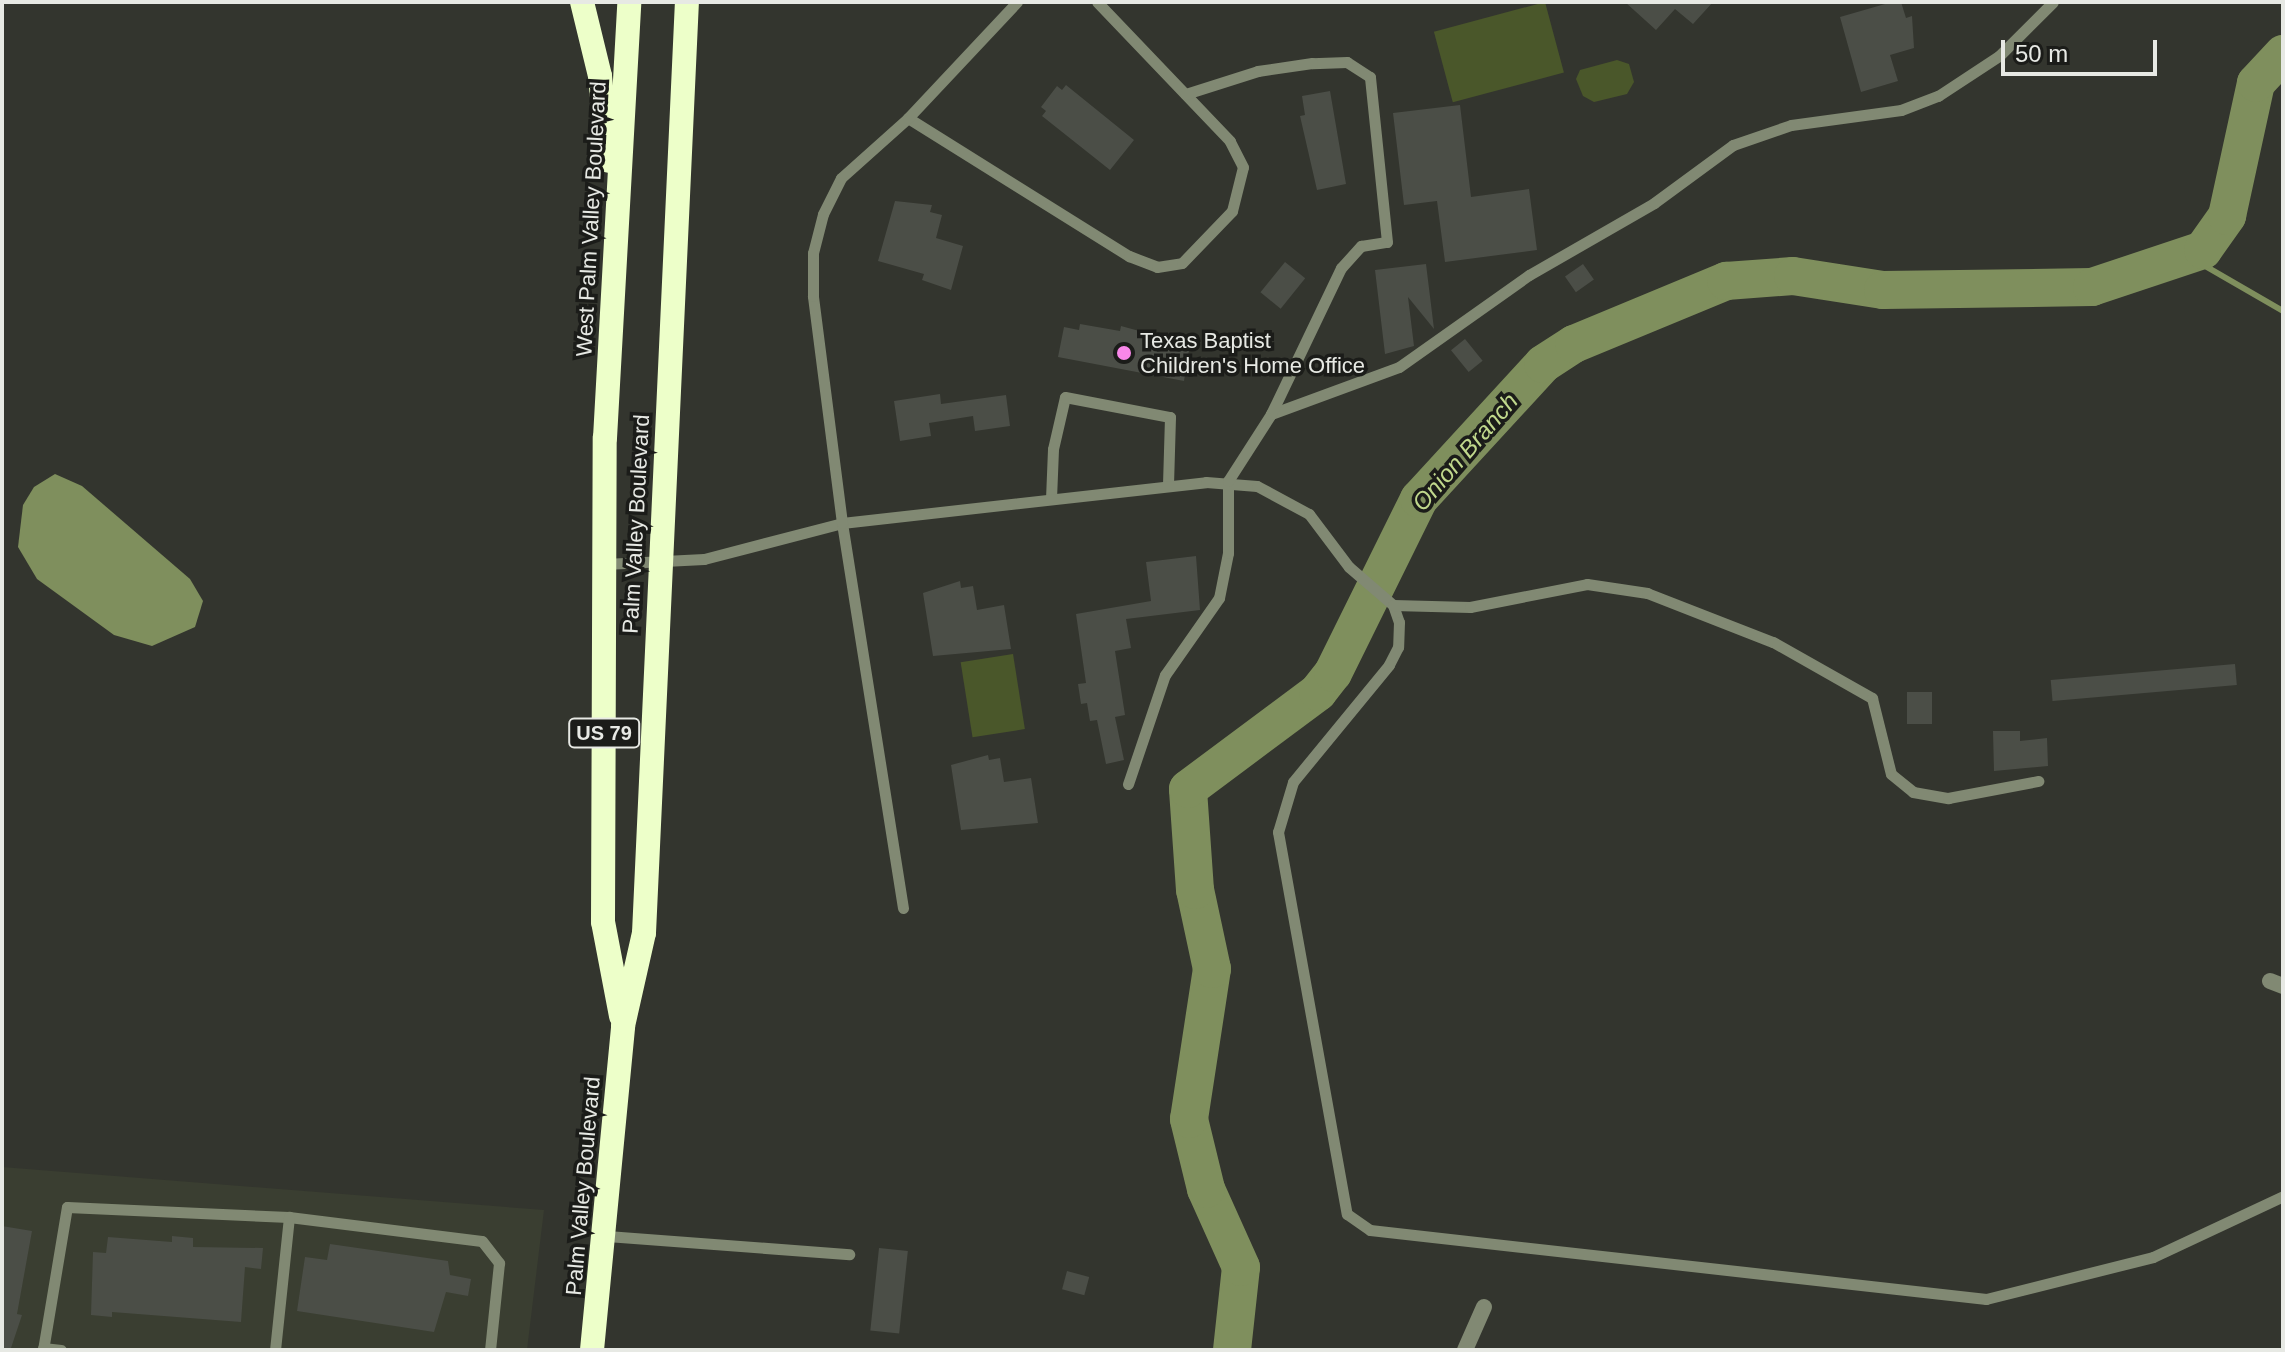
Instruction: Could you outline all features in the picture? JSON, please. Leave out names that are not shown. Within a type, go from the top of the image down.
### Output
[{"type":"highway","points":[[582,2],[600,76],[616,255]]},
{"type":"highway","name":"West Palm Valley Boulevard","points":[[605,438],[629,2]]},
{"type":"highway","name":"Palm Valley Boulevard","points":[[592,1350],[607,1236],[623,1026],[644,933],[688,9]]},
{"type":"highway","name":"Palm Valley Boulevard","points":[[605,438],[603,922],[623,1026]]},
{"type":"street","points":[[1465,1350],[1484,1307]]},
{"type":"lane","points":[[903,908],[842,523],[813,296],[815,244],[841,178],[908,118],[1017,2]]},
{"type":"lane","points":[[908,118],[1129,256],[1169,267],[1194,256],[1222,227],[1243,182],[1243,167],[1230,141],[1097,2]]},
{"type":"lane","points":[[1271,414],[1399,367],[1529,275],[1654,203],[1733,145],[1791,125],[1901,110],[1938,96],[1999,56],[2053,2]]},
{"type":"lane","points":[[1128,784],[1165,675],[1219,598],[1228,553],[1228,481],[1271,414],[1341,268],[1361,246],[1387,242],[1370,77],[1347,62],[1312,63],[1258,71],[1186,94]]},
{"type":"lane","points":[[1051,499],[1053,449],[1065,397],[1170,417],[1168,486]]},
{"type":"lane","points":[[605,564],[660,564],[704,559],[842,523],[1168,486],[1228,481],[1257,486],[1294,502],[1318,524],[1349,567],[1393,605],[1399,622],[1398,647],[1389,665],[1293,782],[1278,832],[1347,1214],[1370,1230],[1986,1299],[2153,1257],[2283,1196]]},
{"type":"lane","points":[[1393,605],[1470,607],[1587,584],[1647,593],[1773,642],[1872,698],[1891,774],[1913,792],[1948,798],[2038,781]]},
{"type":"lane","points":[[61,1350],[43,1349],[67,1207],[289,1217],[482,1241],[499,1263],[490,1350]]},
{"type":"lane","points":[[275,1350],[289,1217]]},
{"type":"lane","points":[[607,1236],[849,1254]]},
{"type":"shaded area","points":[[1545,2],[1564,73],[1453,102],[1434,32]]},
{"type":"shaded area","points":[[1617,60],[1629,64],[1634,82],[1627,94],[1594,102],[1583,96],[1576,79],[1580,70]]},
{"type":"shaded area","points":[[55,474],[82,486],[190,579],[203,601],[195,627],[152,646],[114,635],[37,579],[18,547],[23,505],[34,487]]},
{"type":"shaded area","points":[[1013,654],[1025,729],[973,737],[961,662]]},
{"type":"shaded area","points":[[2,1167],[544,1210],[527,1350],[2,1350]]},
{"type":"building","points":[[1625,2],[1713,2],[1693,24],[1675,9],[1656,30]]},
{"type":"building","points":[[1901,2],[1906,18],[1912,16],[1914,48],[1890,55],[1898,81],[1861,92],[1840,17]]},
{"type":"building","points":[[1066,85],[1134,140],[1110,170],[1042,116],[1046,111],[1041,107],[1057,86],[1062,90]]},
{"type":"building","points":[[1330,91],[1346,184],[1317,190],[1300,116],[1305,115],[1302,96]]},
{"type":"building","points":[[1460,105],[1471,197],[1529,189],[1537,250],[1445,262],[1437,201],[1404,205],[1393,113]]},
{"type":"building","points":[[895,201],[932,205],[930,212],[942,215],[936,238],[963,246],[951,290],[922,280],[924,274],[878,261]]},
{"type":"building","points":[[1285,262],[1305,278],[1281,309],[1260,292]]},
{"type":"building","points":[[1426,264],[1434,329],[1408,297],[1414,346],[1385,354],[1375,270]]},
{"type":"building","points":[[1583,264],[1594,280],[1576,292],[1565,277]]},
{"type":"building","name":"Texas Baptist Children's Home Office","points":[[1080,324],[1120,331],[1121,326],[1176,341],[1174,347],[1189,350],[1184,381],[1058,357],[1064,327],[1079,330]]},
{"type":"building","points":[[1465,339],[1483,361],[1469,372],[1451,350]]},
{"type":"building","points":[[940,394],[941,404],[1006,395],[1010,426],[975,431],[973,416],[929,423],[931,436],[900,441],[894,401]]},
{"type":"building","points":[[1196,556],[1200,610],[1126,619],[1131,648],[1115,651],[1125,715],[1115,717],[1124,760],[1106,764],[1097,720],[1090,721],[1087,703],[1081,704],[1078,684],[1086,683],[1076,614],[1151,601],[1146,562]]},
{"type":"building","points":[[960,581],[961,588],[973,586],[977,610],[1004,605],[1011,649],[933,656],[923,593]]},
{"type":"building","points":[[2235,664],[2237,685],[2053,701],[2051,680]]},
{"type":"building","points":[[1907,692],[1932,692],[1932,724],[1907,724]]},
{"type":"building","points":[[1993,731],[2020,731],[2020,741],[2047,738],[2048,766],[1994,771]]},
{"type":"building","points":[[988,755],[989,760],[1000,758],[1004,782],[1031,778],[1038,823],[961,830],[951,765]]},
{"type":"building","points":[[2,1226],[32,1231],[17,1314],[22,1315],[11,1348],[2,1348]]},
{"type":"building","points":[[172,1236],[193,1238],[193,1247],[263,1248],[261,1269],[245,1267],[241,1322],[112,1312],[112,1317],[91,1315],[93,1252],[106,1253],[108,1237],[172,1242]]},
{"type":"building","points":[[330,1244],[448,1261],[450,1275],[471,1279],[468,1296],[446,1292],[434,1332],[297,1311],[305,1257],[327,1260]]},
{"type":"building","points":[[879,1248],[908,1251],[899,1334],[870,1331]]},
{"type":"building","points":[[1067,1271],[1089,1277],[1084,1295],[1062,1289]]},
{"type":"waterway","name":"Onion Branch","points":[[1232,1350],[1241,1267],[1206,1189],[1189,1119],[1212,969],[1195,890],[1188,789],[1318,692],[1333,673],[1419,499],[1543,364],[1574,344],[1726,281],[1793,276],[1883,290],[2092,287],[2203,250],[2227,216],[2256,83],[2283,54]]},
{"type":"waterway","points":[[2186,255],[2283,311]]},
{"type":"place","name":"Texas Baptist Children's Home Office","points":[[1124,353]]}]
